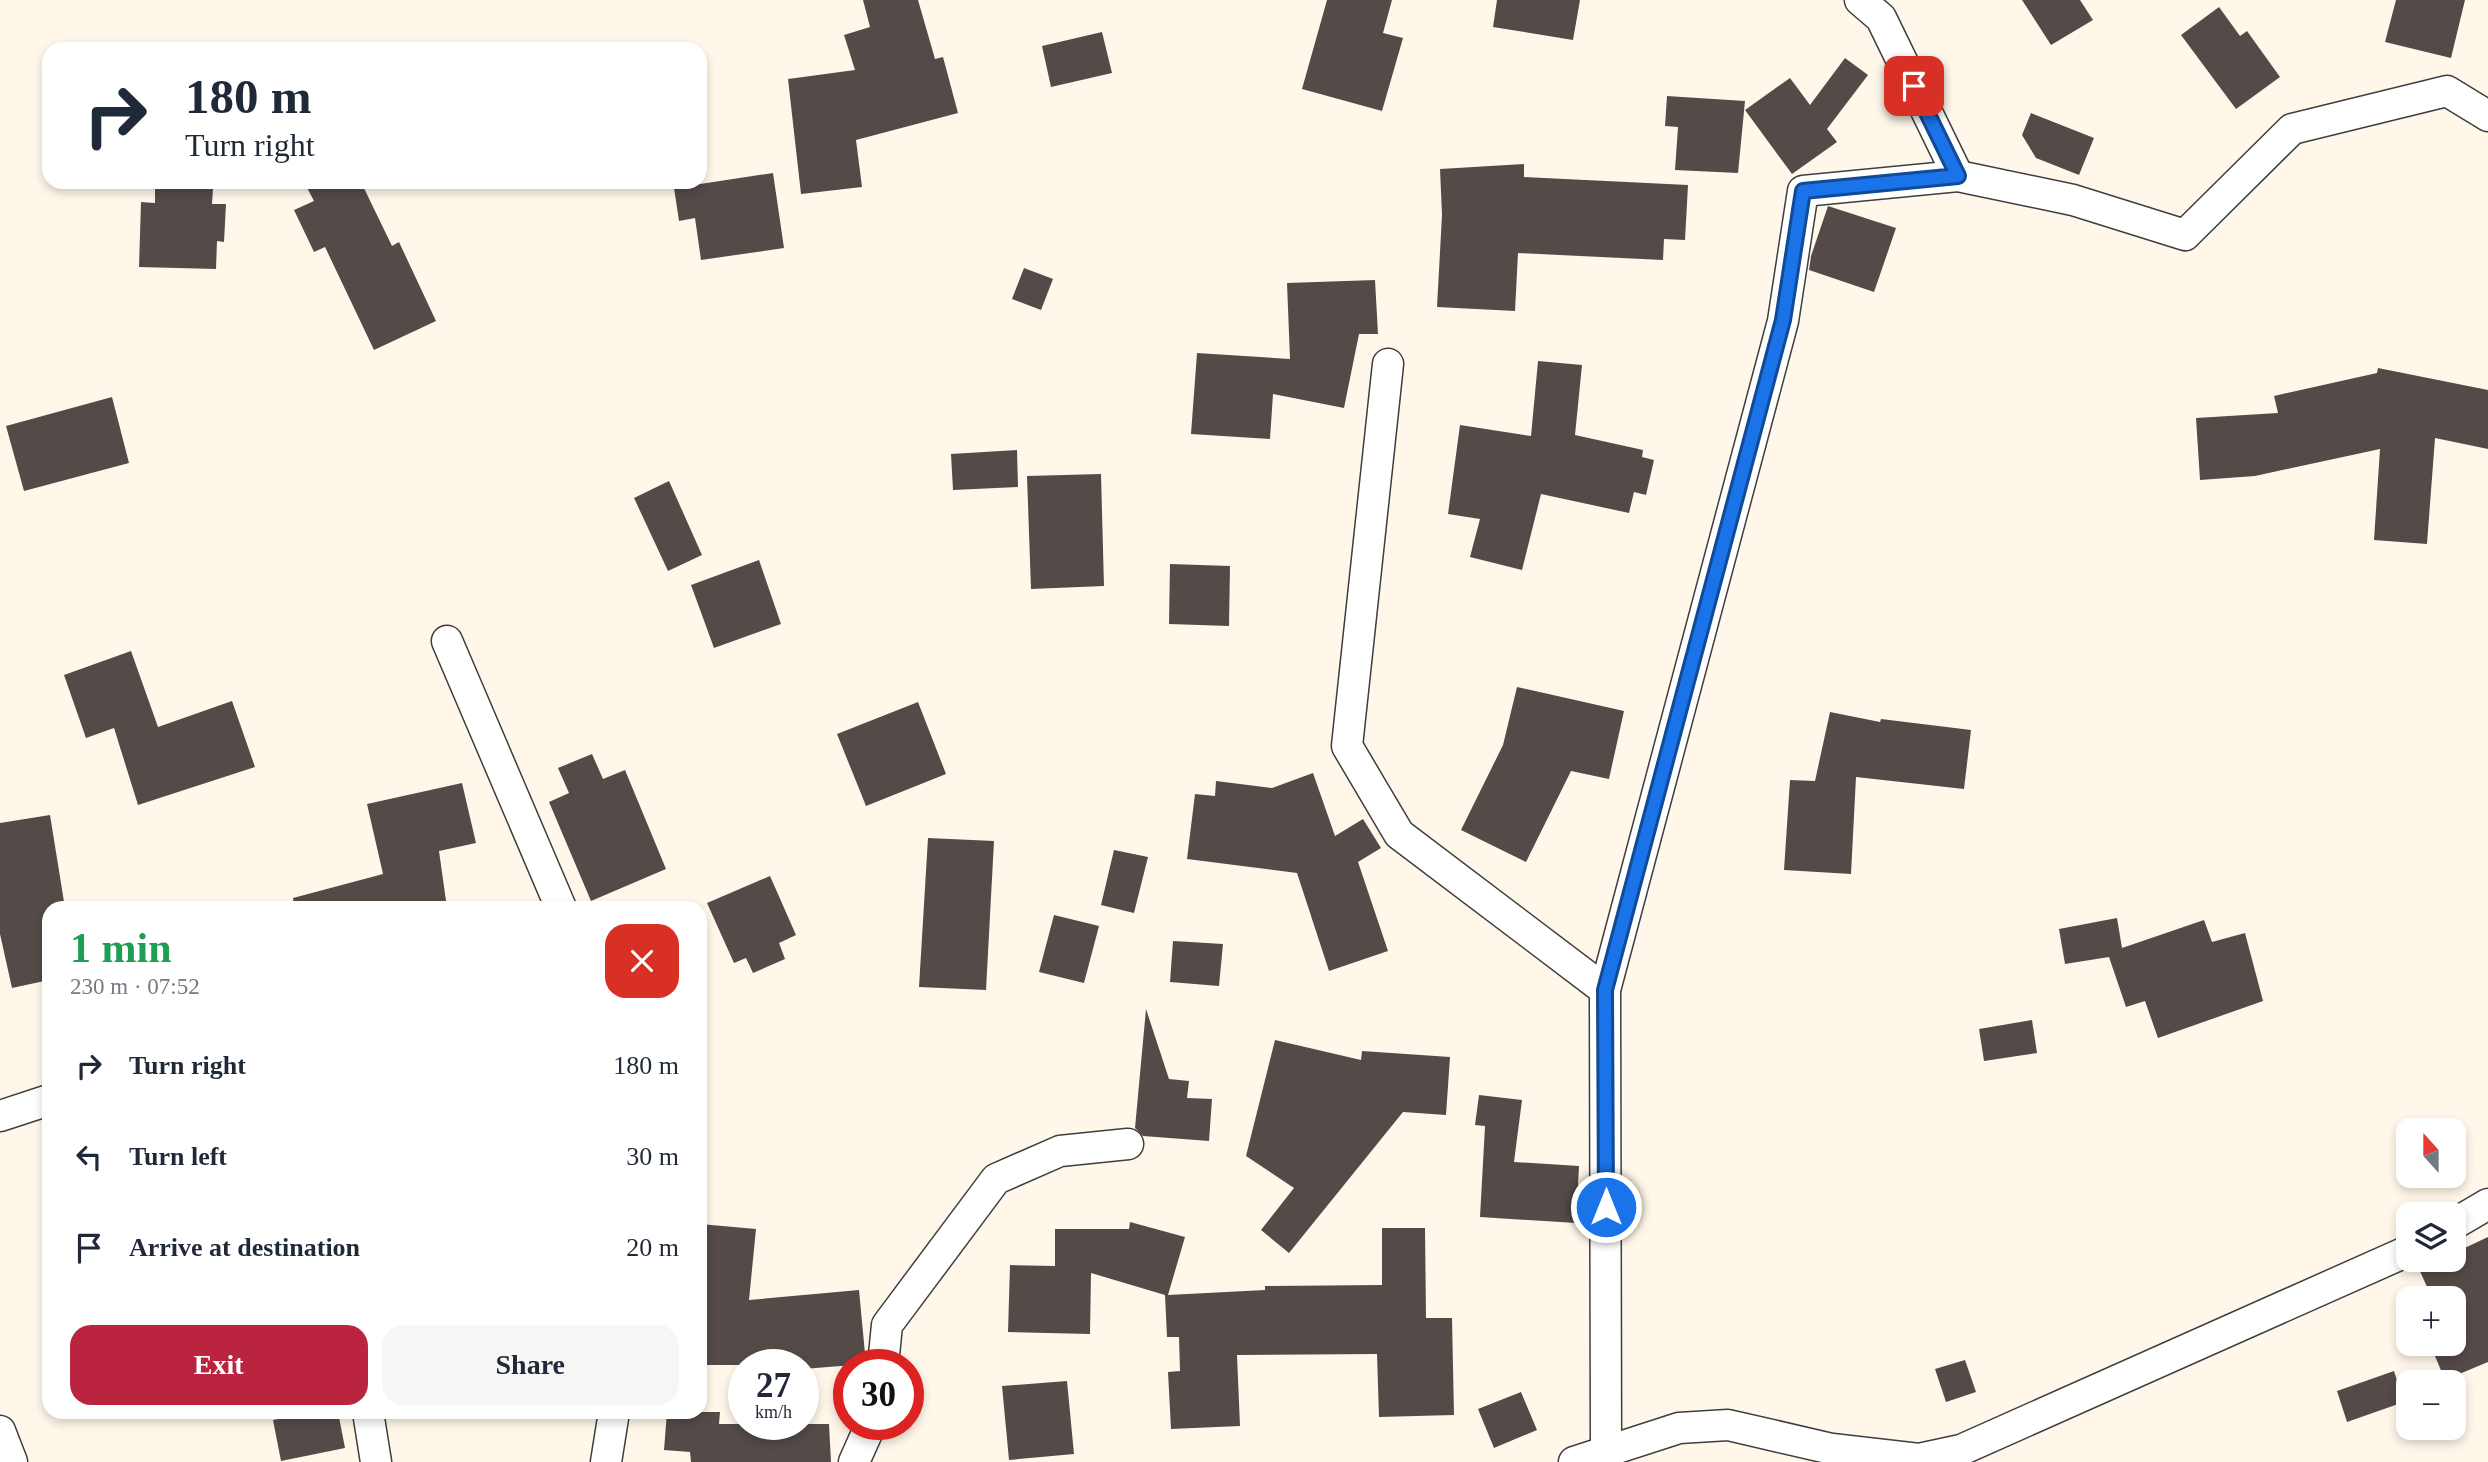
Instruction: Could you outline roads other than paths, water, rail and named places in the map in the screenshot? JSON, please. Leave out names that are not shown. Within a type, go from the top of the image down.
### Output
[{"type":"street","points":[[1860,0],[1881,18],[1958,176]]},
{"type":"street","points":[[1606,1451],[1605,990],[1783,320],[1803,191],[1958,176],[2073,200],[2186,235],[2292,128],[2446,91],[2488,116]]},
{"type":"street","points":[[1388,364],[1347,746],[1399,834],[1605,990]]},
{"type":"street","points":[[447,641],[558,901]]},
{"type":"street","points":[[0,1116],[42,1102]]},
{"type":"street","points":[[885,1349],[887,1325],[996,1179],[1060,1150],[1128,1144]]},
{"type":"street","points":[[2466,1217],[2488,1204]]},
{"type":"street","points":[[1574,1462],[1679,1428],[1728,1425],[1832,1449],[1919,1459],[1961,1451],[2396,1256]]},
{"type":"street","points":[[369,1419],[376,1462]]},
{"type":"street","points":[[606,1462],[613,1419]]},
{"type":"street","points":[[0,1431],[12,1462]]},
{"type":"street","points":[[854,1462],[864,1440]]}]
